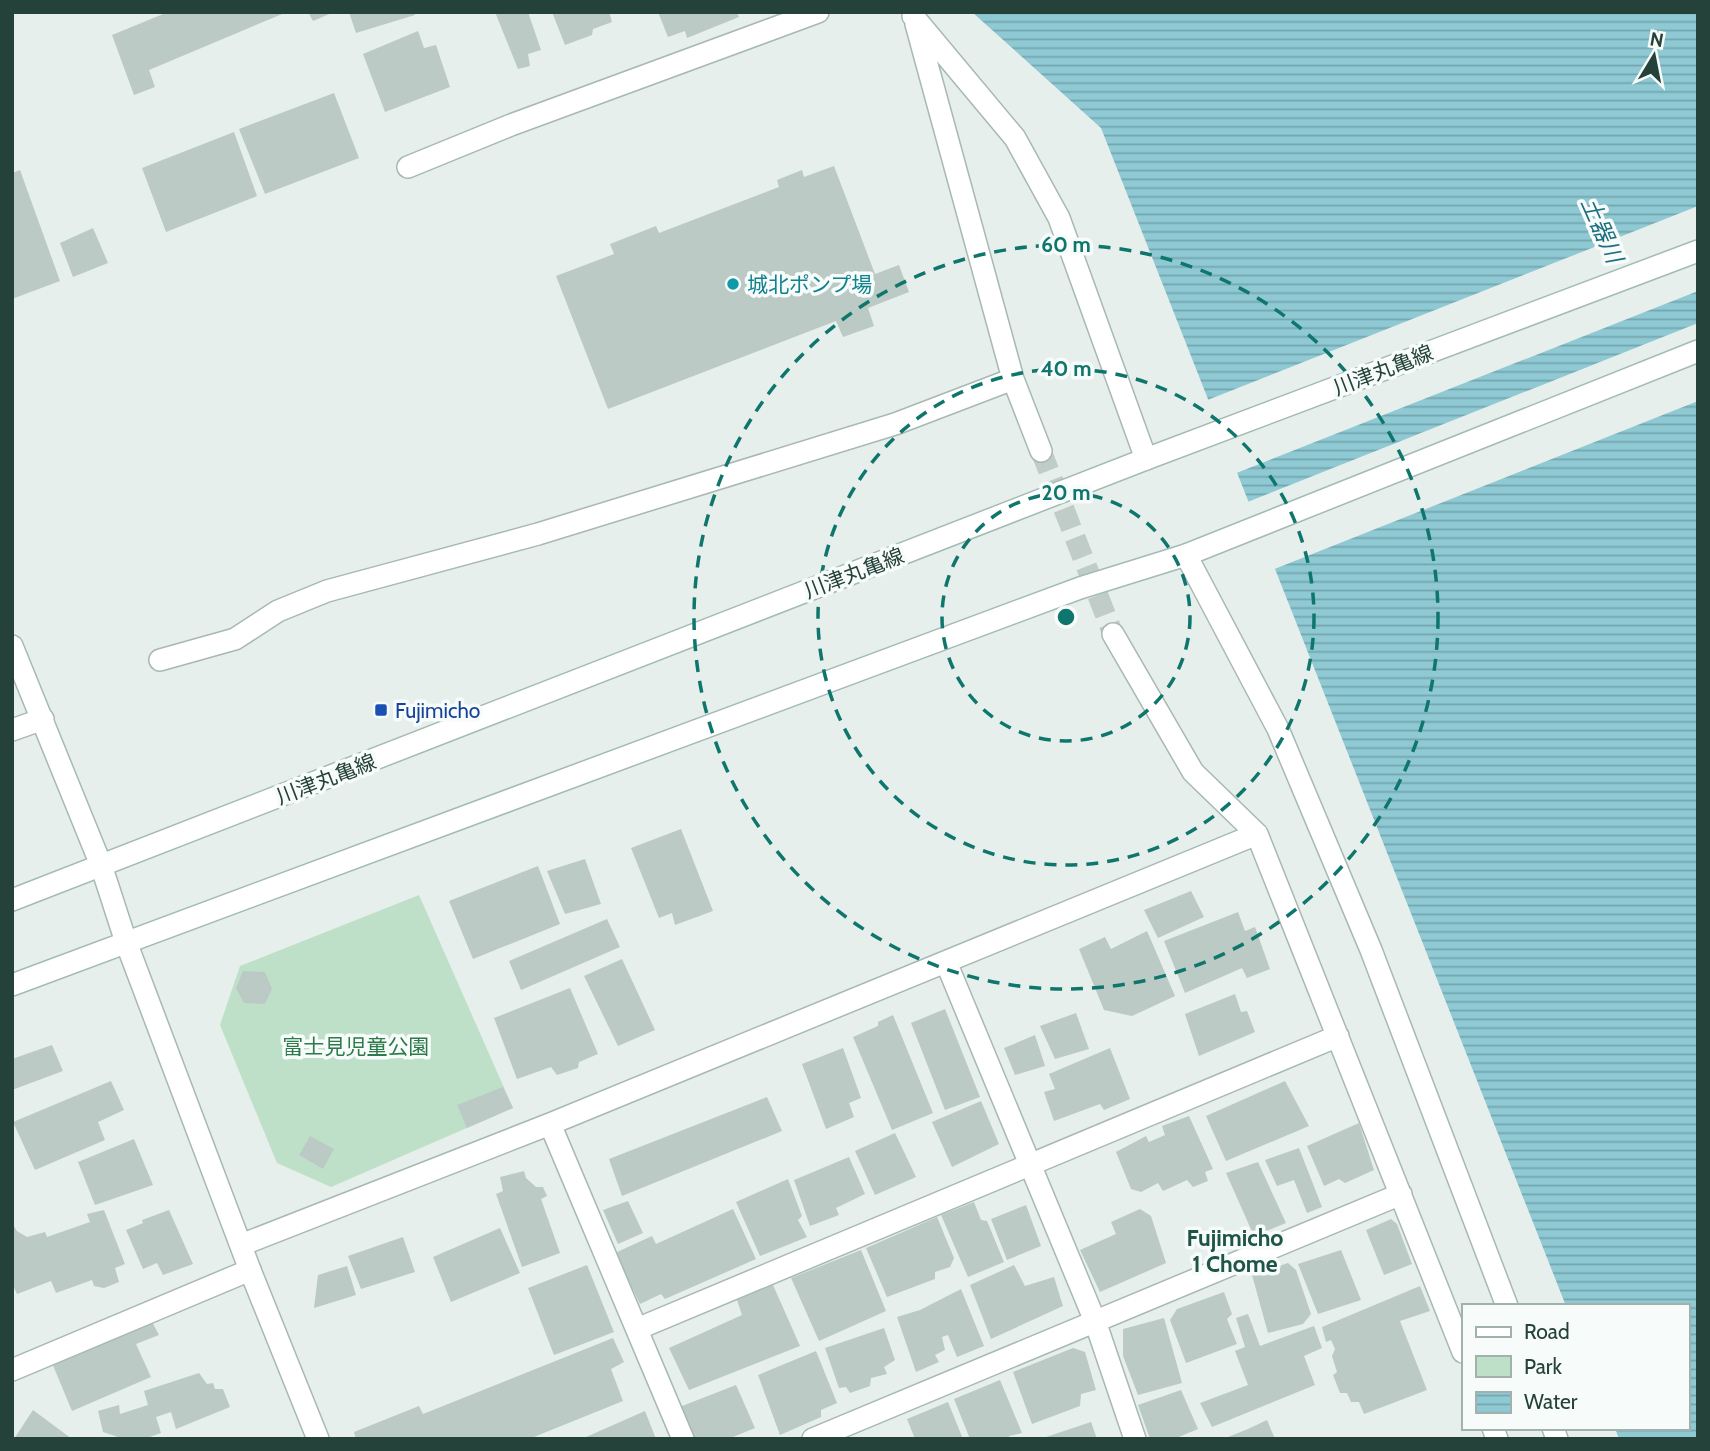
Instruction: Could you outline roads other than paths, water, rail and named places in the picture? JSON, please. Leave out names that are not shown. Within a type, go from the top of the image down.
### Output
[{"type":"street","points":[[408,167],[511,125],[818,12]]},
{"type":"street","points":[[913,14],[1013,379],[1041,452]]},
{"type":"street","points":[[913,14],[1015,138],[1059,218],[1146,459]]},
{"type":"street","name":"川津丸亀線","points":[[12,900],[1146,459],[1698,251]]},
{"type":"street","points":[[12,985],[1080,588],[1186,555],[1698,351]]},
{"type":"street","points":[[160,660],[235,639],[278,611],[327,591],[538,534],[869,432],[1013,379]]},
{"type":"street","points":[[1186,555],[1278,729],[1371,950],[1506,1304]]},
{"type":"street","points":[[1112,634],[1192,772],[1257,834],[1462,1349]]},
{"type":"street","points":[[12,646],[101,864],[126,942],[250,1270],[318,1439]]},
{"type":"street","points":[[12,730],[43,719]]},
{"type":"street","points":[[241,1245],[550,1124],[1257,834]]},
{"type":"street","points":[[946,962],[1095,1321],[1135,1439]]},
{"type":"street","points":[[636,1329],[1338,1036]]},
{"type":"street","points":[[550,1124],[682,1439]]},
{"type":"street","points":[[813,1439],[1401,1194]]},
{"type":"street","points":[[12,1370],[250,1270]]},
{"type":"water","name":"土器川","points":[[972,12],[1698,12],[1698,1439],[1619,1439],[1616,1430],[1689,1430],[1689,1304],[1565,1304],[1101,128]]},
{"type":"tunnel","points":[[1041,451],[1113,634]]},
{"type":"place","name":"城北ポンプ場","points":[[733,284]]},
{"type":"place","name":"Fujimicho","points":[[381,710]]},
{"type":"district","name":"Fujimicho 1 Chome","points":[[1235,1251]]},
{"type":"park label","name":"富士見児童公園","points":[[356,1046]]}]
